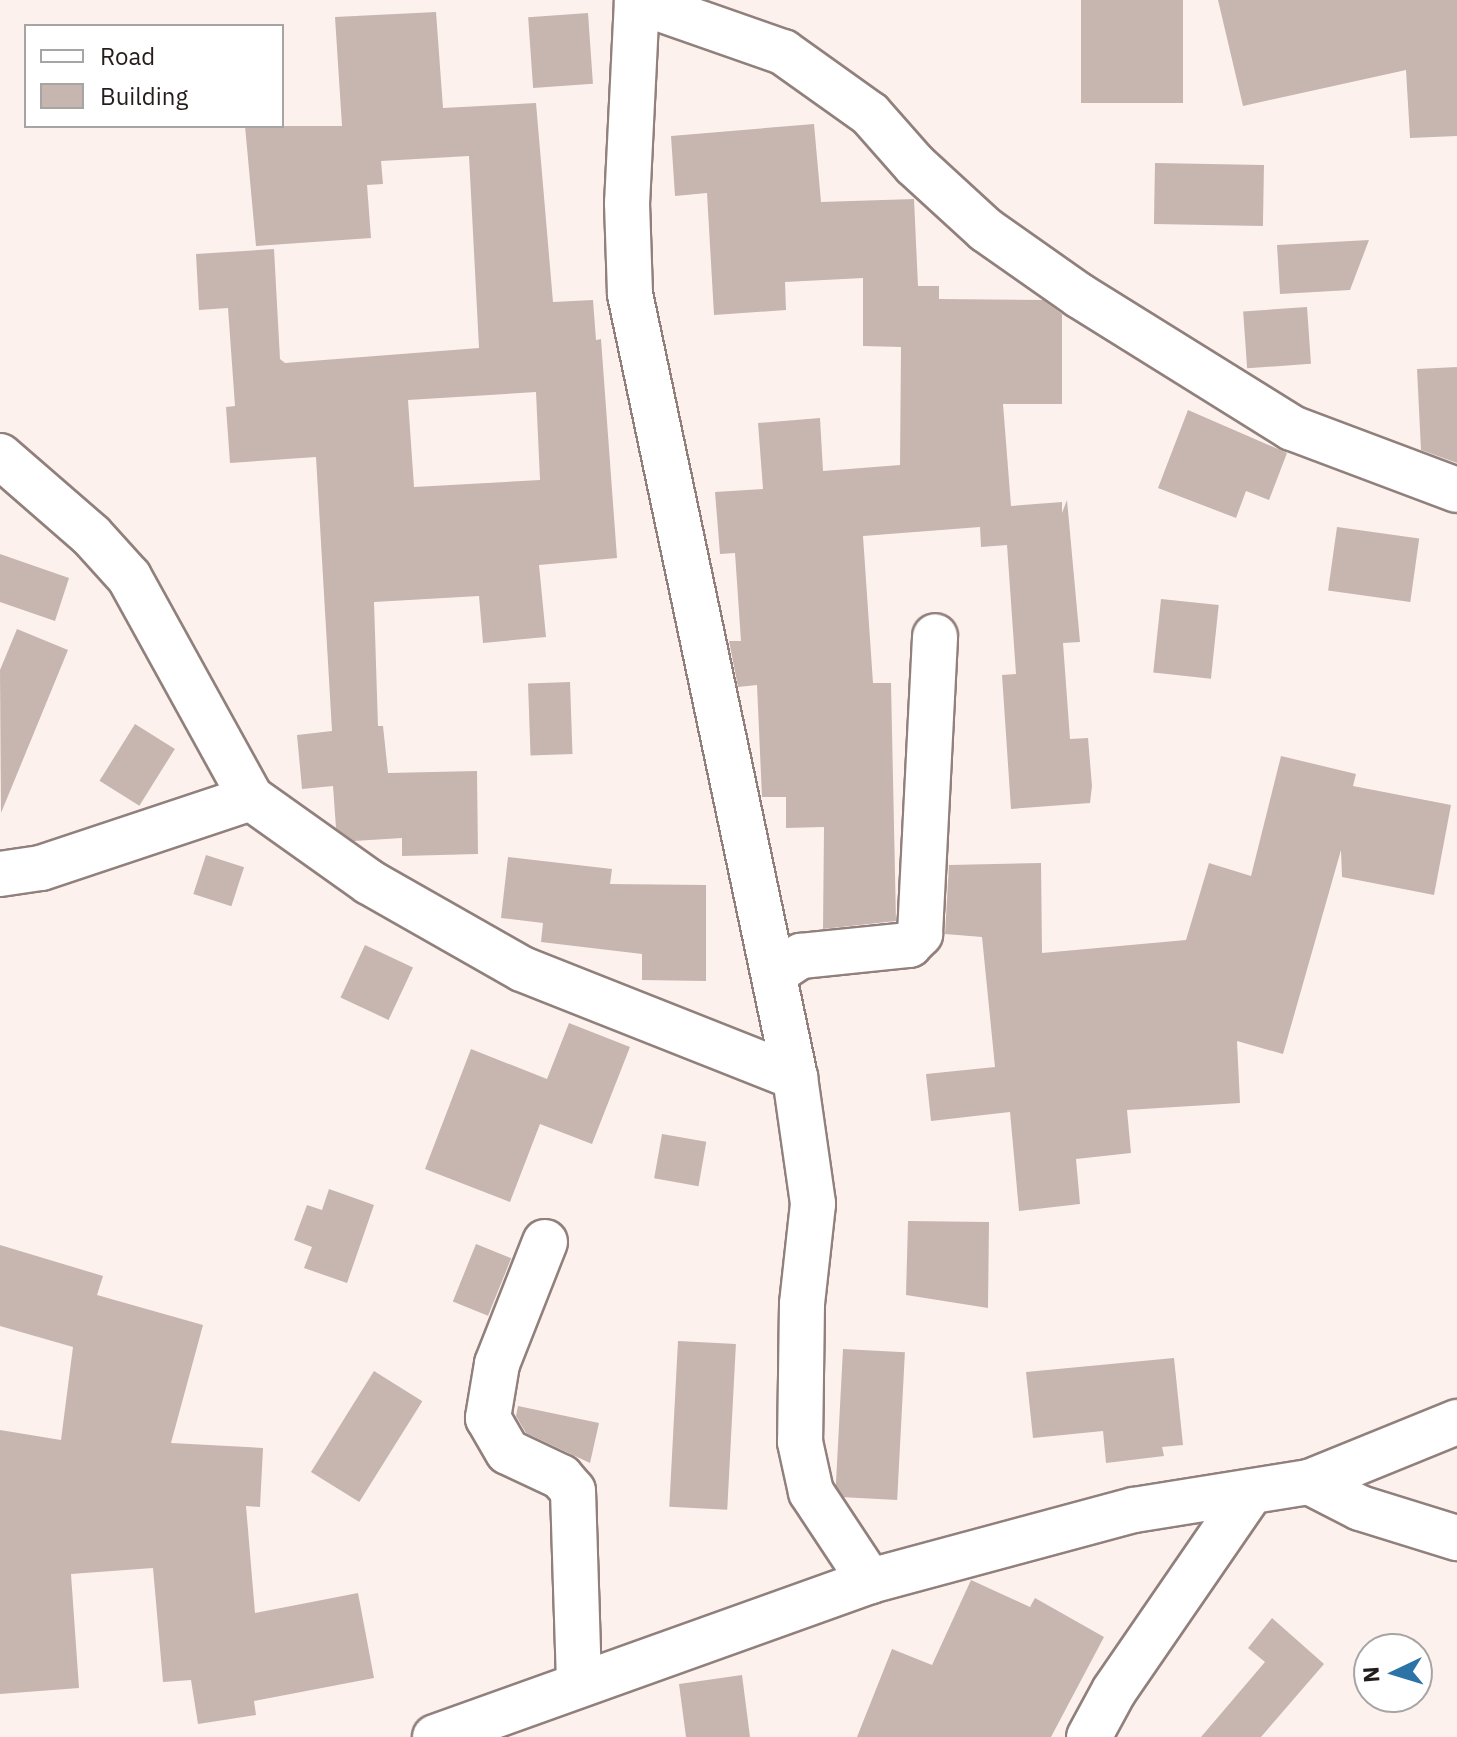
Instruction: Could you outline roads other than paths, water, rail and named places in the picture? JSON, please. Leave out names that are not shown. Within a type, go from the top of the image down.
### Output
[{"type":"street","points":[[870,1581],[811,1492],[800,1442],[802,1304],[813,1204],[795,1077],[776,972],[630,294],[627,203],[637,0],[783,52],[870,114],[915,165],[986,230],[1080,296],[1292,428],[1457,490]]},
{"type":"street","points":[[0,456],[91,535],[129,577],[251,798],[369,882],[522,969],[795,1077]]},
{"type":"street","points":[[776,972],[801,956],[909,945],[920,934],[935,636]]},
{"type":"street","points":[[0,874],[41,868],[251,798]]},
{"type":"street","points":[[545,1242],[497,1364],[488,1418],[508,1452],[561,1477],[573,1491],[579,1681]]},
{"type":"street","points":[[435,1737],[579,1681],[870,1581],[1134,1510],[1248,1496],[1309,1482],[1457,1422]]},
{"type":"street","points":[[1309,1482],[1360,1508],[1457,1538]]},
{"type":"street","points":[[1089,1737],[1114,1691],[1248,1496]]}]
